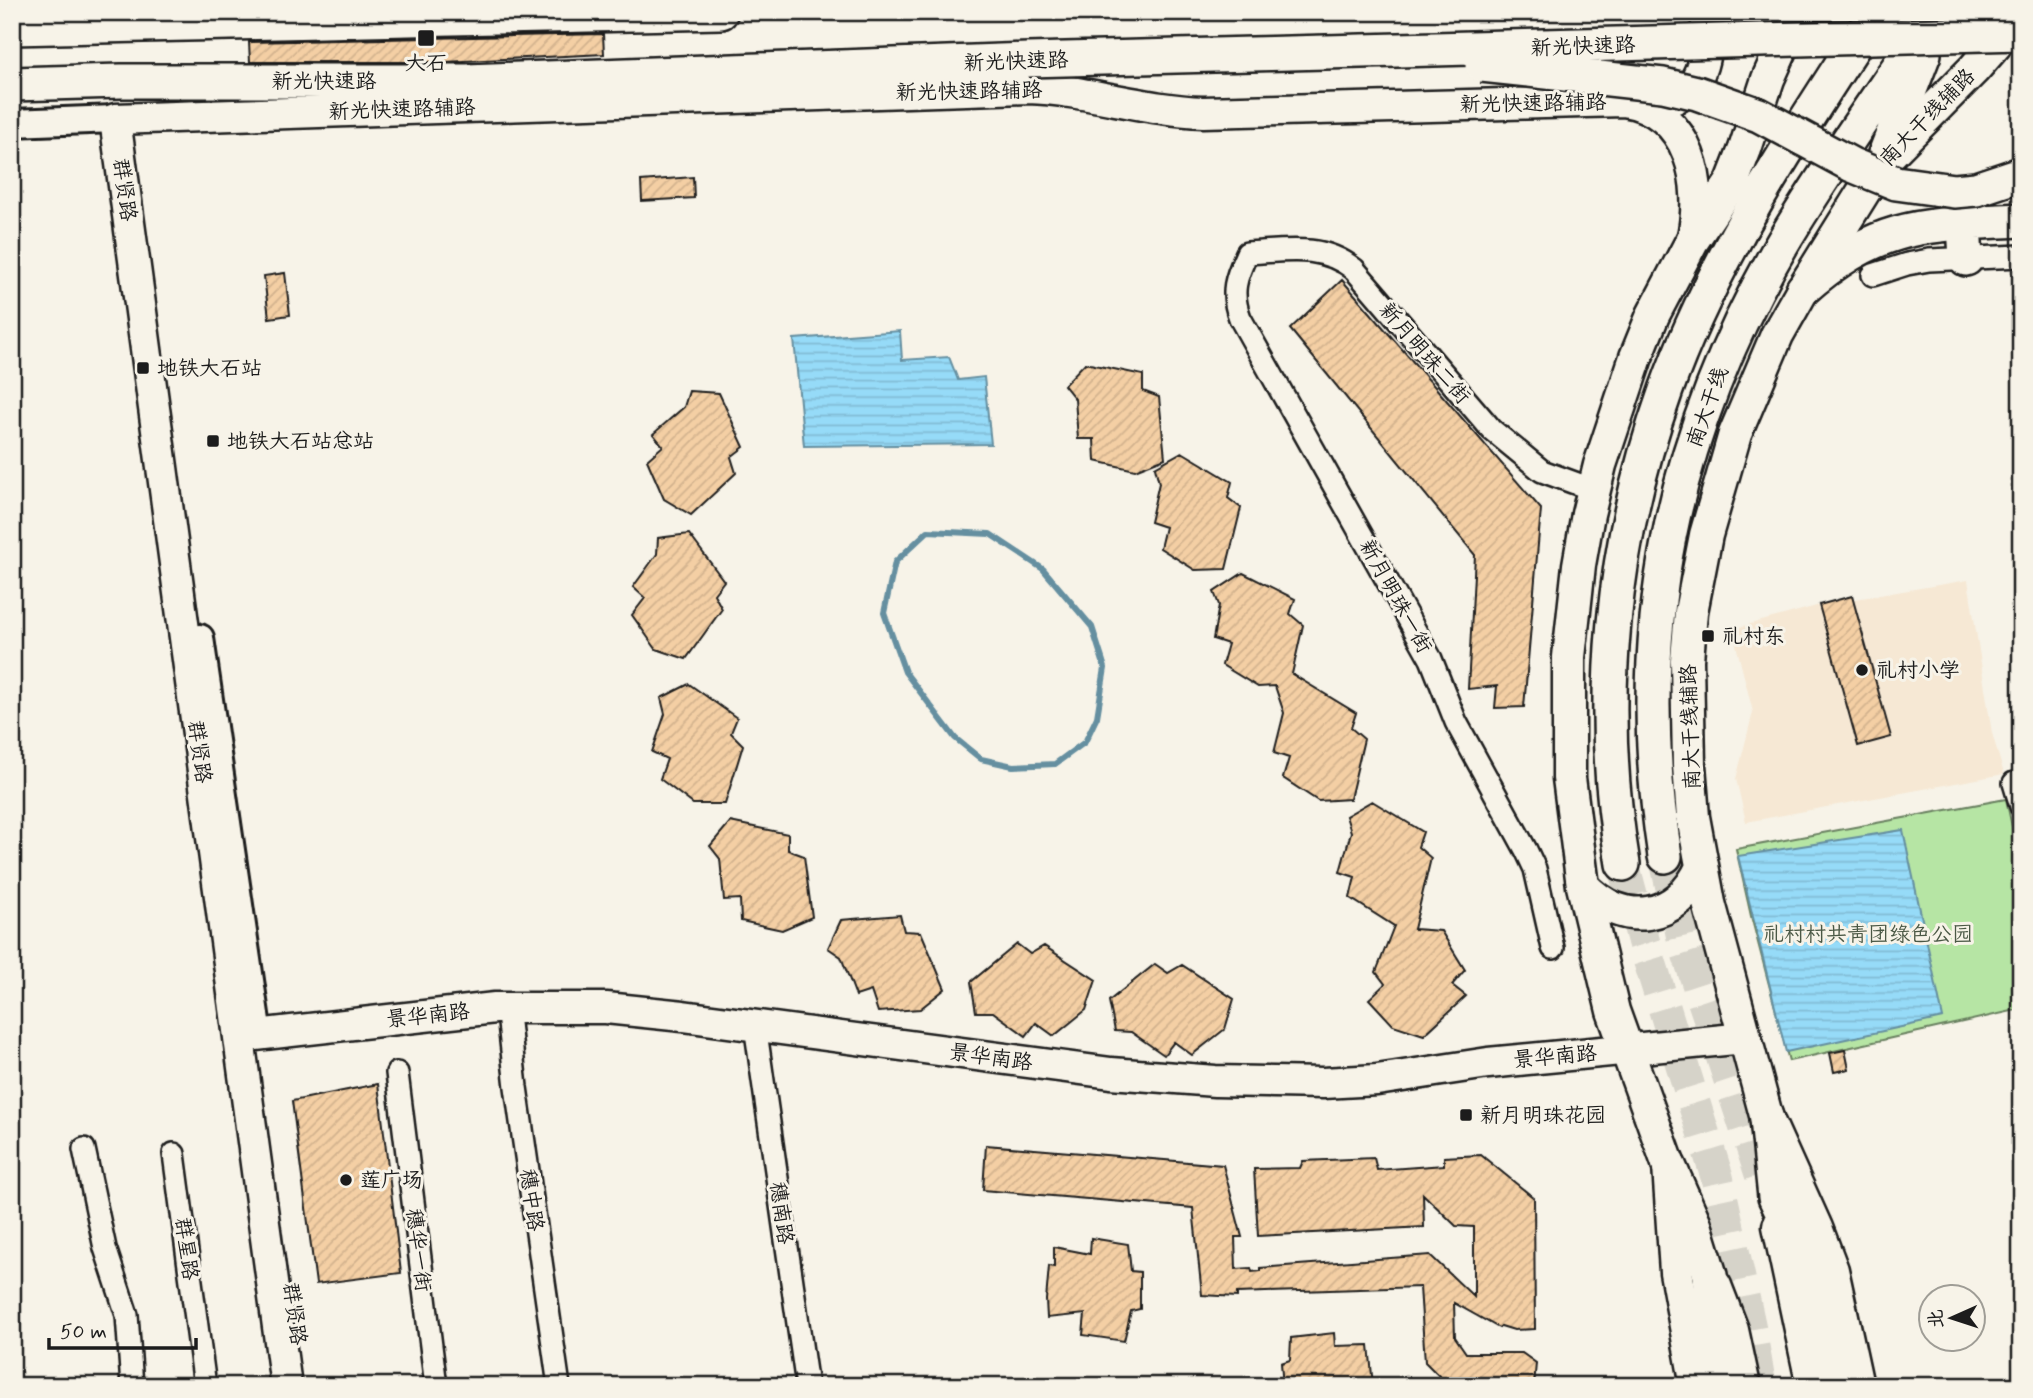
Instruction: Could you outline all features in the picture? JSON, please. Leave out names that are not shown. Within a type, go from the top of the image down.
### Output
[{"type":"highway","points":[[12,28],[721,12]]},
{"type":"highway","name":"南大干线","points":[[1623,864],[1613,796],[1609,674],[1616,597],[1626,536],[1651,437],[1666,389],[1686,340],[1721,269],[1821,96],[1876,12]]},
{"type":"highway","points":[[1882,162],[1938,12]]},
{"type":"highway","name":"南大干线","points":[[1665,856],[1656,797],[1652,735],[1653,637],[1670,527],[1692,446],[1725,356],[1786,238],[1938,12]]},
{"type":"highway","name":"新光快速路","points":[[12,84],[121,80],[467,81],[1027,60],[2021,33]]},
{"type":"highway","points":[[1379,52],[1663,85],[1697,93],[1759,115],[1870,174],[1914,187],[1954,191],[1976,189],[2021,174]]},
{"type":"highway","points":[[1970,223],[2021,208]]},
{"type":"highway","points":[[1802,289],[1830,265],[1881,237],[1910,229],[2021,220]]},
{"type":"highway","points":[[1966,259],[1970,223]]},
{"type":"highway","points":[[1767,1119],[1775,1197],[1807,1275],[1833,1386]]},
{"type":"highway","points":[[1670,1166],[1694,1223],[1710,1275],[1714,1337],[1723,1386]]},
{"type":"main road","points":[[1642,104],[1674,99],[1688,90],[1699,76],[1707,39],[1707,12]]},
{"type":"main road","points":[[1697,1386],[1676,1272],[1670,1166],[1605,983],[1583,886],[1572,805],[1567,704],[1569,657],[1579,565],[1594,490],[1636,357],[1692,241],[1732,182],[1768,79],[1803,12]]},
{"type":"main road","name":"南大干线辅路","points":[[1857,1386],[1832,1270],[1767,1119],[1702,867],[1692,804],[1687,709],[1689,636],[1698,573],[1735,434],[1777,335],[1802,289],[1882,162],[1974,69],[1995,45],[2017,12]]},
{"type":"main road","name":"新光快速路辅路","points":[[125,119],[1028,88],[1203,112],[1606,100],[1642,104],[1659,113],[1670,124],[1693,166],[1698,203],[1692,241]]},
{"type":"main road","name":"群贤路","points":[[125,119],[248,1036],[303,1386]]},
{"type":"main road","points":[[1583,886],[1593,896],[1617,911],[1646,914],[1661,910],[1679,897],[1696,880],[1702,867]]},
{"type":"main road","name":"景华南路","points":[[248,1036],[495,1007],[606,1008],[1111,1073],[1215,1081],[1303,1083],[1377,1080],[1464,1065],[1745,1038]]},
{"type":"main road","name":"群贤路","points":[[248,1036],[286,1386]]},
{"type":"main road","points":[[1775,1197],[1783,1253],[1813,1386]]},
{"type":"main road","points":[[1710,1275],[1732,1330],[1744,1386]]},
{"type":"street","points":[[12,123],[125,119]]},
{"type":"street","name":"新月明珠二街","points":[[1247,253],[1311,250],[1324,252],[1344,261],[1492,430],[1542,471],[1594,490]]},
{"type":"street","name":"新月明珠一街","points":[[1247,253],[1233,288],[1240,318],[1431,659],[1456,722],[1527,850],[1535,869],[1553,948]]},
{"type":"street","points":[[1873,275],[1918,262],[2021,256]]},
{"type":"street","name":"群贤路","points":[[165,384],[248,1036]]},
{"type":"street","points":[[2014,783],[2021,806]]},
{"type":"street","name":"穗中路","points":[[508,1014],[559,1386]]},
{"type":"street","name":"穗南路","points":[[757,1039],[807,1386]]},
{"type":"street","name":"穗华一街","points":[[397,1073],[436,1386]]},
{"type":"street","points":[[84,1149],[105,1248],[127,1315],[132,1386]]},
{"type":"street","name":"群星路","points":[[174,1154],[205,1386]]},
{"type":"shaded area","name":"礼村小学","points":[[1968,580],[1992,733],[2004,774],[1746,822],[1736,779],[1753,712],[1732,629],[1820,605]]},
{"type":"green space","name":"礼村村共青团绿色公园","points":[[2006,799],[2021,868],[2021,1009],[1789,1061],[1736,849]]},
{"type":"water","points":[[900,331],[902,360],[949,357],[958,380],[984,377],[991,444],[804,446],[794,339]]},
{"type":"water","points":[[1903,830],[1943,1018],[1786,1052],[1738,856]]},
{"type":"building","points":[[603,34],[604,54],[445,62],[250,62],[249,42]]},
{"type":"building","points":[[693,177],[694,198],[642,201],[641,181]]},
{"type":"building","points":[[285,273],[290,315],[269,318],[264,276]]},
{"type":"building","points":[[1342,280],[1541,509],[1524,707],[1495,708],[1497,686],[1468,689],[1475,555],[1290,329]]},
{"type":"building","points":[[1085,363],[1143,375],[1143,391],[1159,397],[1165,458],[1135,470],[1095,461],[1094,439],[1078,439],[1075,399],[1064,385]]},
{"type":"building","points":[[689,391],[719,393],[744,447],[731,457],[736,473],[691,515],[664,499],[647,460],[663,446],[653,434],[684,407]]},
{"type":"building","points":[[1182,452],[1232,482],[1228,498],[1241,508],[1226,569],[1195,570],[1160,548],[1165,527],[1150,522],[1159,483],[1155,467]]},
{"type":"building","points":[[689,534],[724,581],[714,594],[722,609],[686,659],[656,649],[632,615],[645,598],[633,587],[657,554],[658,538]]},
{"type":"building","points":[[1243,573],[1295,599],[1290,614],[1303,625],[1292,674],[1356,713],[1351,728],[1364,739],[1350,799],[1318,801],[1283,778],[1289,758],[1274,753],[1284,713],[1275,686],[1258,687],[1222,665],[1228,644],[1213,639],[1219,605],[1214,592]]},
{"type":"building","points":[[1852,596],[1891,737],[1858,746],[1819,605]]},
{"type":"building","points":[[689,684],[737,718],[731,733],[743,745],[725,804],[693,804],[660,779],[667,759],[652,752],[665,714],[661,698]]},
{"type":"building","points":[[1372,801],[1423,832],[1418,847],[1431,858],[1414,929],[1441,931],[1465,970],[1452,985],[1466,996],[1424,1035],[1393,1025],[1369,999],[1385,984],[1376,972],[1394,926],[1350,898],[1355,877],[1340,872],[1351,832],[1346,816]]},
{"type":"building","points":[[730,822],[788,834],[788,850],[804,856],[812,917],[782,930],[741,921],[740,899],[724,900],[720,859],[710,846]]},
{"type":"building","points":[[900,915],[904,931],[921,932],[945,989],[920,1009],[878,1012],[871,991],[856,996],[841,957],[828,948],[841,920]]},
{"type":"building","points":[[1017,944],[1030,954],[1044,946],[1096,980],[1086,1010],[1054,1036],[1036,1023],[1026,1036],[993,1012],[976,1012],[971,982]]},
{"type":"building","points":[[1155,964],[1168,973],[1182,965],[1234,999],[1225,1029],[1192,1055],[1174,1042],[1164,1055],[1131,1032],[1115,1031],[1109,1001]]},
{"type":"building","points":[[1845,1050],[1849,1069],[1834,1072],[1830,1053]]},
{"type":"building","name":"莲广场","points":[[378,1084],[401,1273],[316,1284],[292,1101]]},
{"type":"building","points":[[986,1145],[1223,1165],[1242,1237],[1235,1237],[1236,1269],[1251,1268],[1252,1272],[1260,1271],[1260,1268],[1430,1255],[1474,1297],[1474,1227],[1456,1226],[1423,1194],[1424,1227],[1258,1236],[1254,1169],[1300,1168],[1303,1161],[1374,1158],[1377,1170],[1444,1165],[1444,1157],[1481,1155],[1534,1198],[1535,1329],[1499,1328],[1454,1303],[1455,1337],[1466,1353],[1522,1353],[1536,1363],[1534,1386],[1461,1386],[1446,1383],[1425,1362],[1420,1287],[1237,1293],[1237,1297],[1202,1295],[1193,1208],[983,1190]]},
{"type":"building","points":[[1091,1238],[1128,1244],[1131,1271],[1140,1272],[1140,1309],[1131,1311],[1124,1341],[1083,1335],[1085,1314],[1047,1318],[1049,1266],[1054,1267],[1054,1247],[1090,1254]]},
{"type":"building","points":[[1334,1333],[1335,1346],[1369,1345],[1373,1386],[1283,1386],[1281,1363],[1290,1360],[1291,1338]]},
{"type":"waterway","points":[[928,531],[990,534],[1043,569],[1092,627],[1105,668],[1097,717],[1085,742],[1055,764],[1013,766],[981,759],[955,738],[905,672],[884,613],[895,562],[928,531]]},
{"type":"tunnel","points":[[1665,856],[1683,938],[1766,1189]]},
{"type":"tunnel","points":[[1623,864],[1644,943],[1717,1177],[1760,1386]]},
{"type":"place","name":"大石","points":[[426,38]]},
{"type":"place","name":"地铁大石站","points":[[143,368]]},
{"type":"place","name":"地铁大石站总站","points":[[213,441]]},
{"type":"place","name":"礼村东","points":[[1708,636]]},
{"type":"place","name":"礼村小学","points":[[1862,670]]},
{"type":"place","name":"新月明珠花园","points":[[1466,1115]]},
{"type":"place","name":"莲广场","points":[[346,1180]]}]
